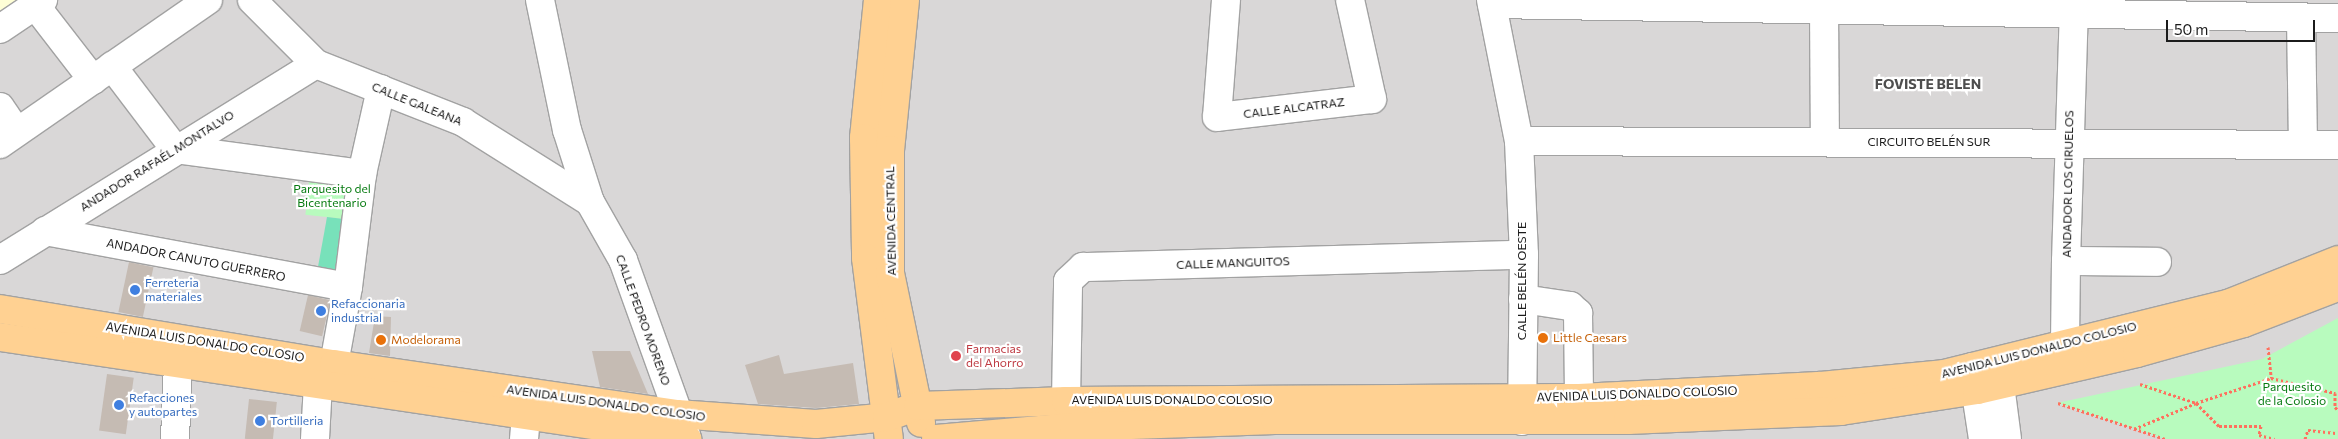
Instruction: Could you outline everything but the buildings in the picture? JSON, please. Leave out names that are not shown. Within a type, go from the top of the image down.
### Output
[{"type":"main road","name":"AVENIDA CENTRAL","points":[[878,0],[864,138],[866,258],[888,428]]},
{"type":"main road","name":"AVENIDA CENTRAL","points":[[904,0],[890,150],[890,273],[918,406],[923,439]]},
{"type":"main road","name":"AVENIDA LUIS DONALDO COLOSIO","points":[[2068,356],[2230,303],[2338,260]]},
{"type":"main road","points":[[936,439],[1074,427],[1522,409],[1841,411],[1983,381],[2068,356],[2244,323],[2338,287]]},
{"type":"main road","name":"AVENIDA LUIS DONALDO COLOSIO","points":[[0,309],[137,344],[326,374],[677,414],[888,428],[918,406],[1066,401],[1522,409],[1579,398],[1819,386],[1944,374],[1983,381]]},
{"type":"main road","points":[[0,337],[137,344],[178,363],[326,374],[525,427],[688,439]]},
{"type":"street","points":[[0,107],[9,138],[208,0]]},
{"type":"street","name":"CALLE GALEANA","points":[[252,0],[316,64],[463,122],[590,202]]},
{"type":"street","name":"CALLE PEDRO MORENO","points":[[540,0],[567,130],[590,202],[624,260],[677,414],[688,439]]},
{"type":"street","name":"CALLE ALCATRAZ","points":[[1226,0],[1217,117],[1372,99],[1350,0]]},
{"type":"street","points":[[1491,2],[1806,6],[2074,6],[2301,18],[2338,18]]},
{"type":"street","name":"CALLE BELÉN OESTE","points":[[1491,2],[1519,141],[1524,255],[1522,409]]},
{"type":"street","points":[[0,29],[39,3],[102,73],[175,148],[362,174]]},
{"type":"street","points":[[1806,6],[1825,142]]},
{"type":"street","name":"ANDADOR LOS CIRUELOS","points":[[2068,356],[2066,261],[2068,142],[2074,6]]},
{"type":"street","points":[[2301,18],[2303,144]]},
{"type":"street","name":"ANDADOR RAFAÉL MONTALVO","points":[[0,260],[175,148],[316,64]]},
{"type":"street","points":[[315,439],[326,374],[348,287],[362,174],[381,89]]},
{"type":"street","name":"CIRCUITO BELÉN SUR","points":[[1519,141],[2068,142],[2338,145]]},
{"type":"street","name":"ANDADOR CANUTO GUERRERO","points":[[45,231],[348,287]]},
{"type":"street","name":"CALLE MANGUITOS","points":[[1066,401],[1068,281],[1083,268],[1524,255]]},
{"type":"street","points":[[2066,261],[2157,262]]},
{"type":"street","points":[[1523,299],[1570,306],[1578,313],[1579,398]]},
{"type":"street","points":[[175,439],[178,363]]},
{"type":"street","points":[[1983,381],[1983,439]]},
{"type":"street","points":[[1983,381],[2007,439]]},
{"type":"path","points":[[2268,347],[2271,378]]},
{"type":"path","points":[[2134,429],[2196,403],[2271,378],[2337,393],[2335,407],[2338,410]]},
{"type":"path","points":[[2140,384],[2196,403],[2219,426],[2261,426],[2259,435],[2275,439]]},
{"type":"path","points":[[2058,403],[2165,439]]},
{"type":"path","points":[[2304,439],[2308,430],[2338,433]]},
{"type":"shaded area","points":[[0,0],[2338,0],[2338,439],[0,439]]},
{"type":"shaded area","points":[[0,0],[39,0],[0,23]]},
{"type":"green space","name":"Parquesito del Bicentenario","points":[[310,171],[357,176],[352,220],[305,215]]},
{"type":"green space","points":[[327,217],[352,220],[345,283],[316,278]]},
{"type":"green space","name":"Parquesito de la Colosio","points":[[2338,318],[2338,439],[2165,439],[2057,403],[2262,359]]},
{"type":"place","name":"Ferreteria materiales","points":[[135,290]]},
{"type":"place","name":"Refaccionaria industrial","points":[[321,311]]},
{"type":"place","name":"Little Caesars","points":[[1543,338]]},
{"type":"place","name":"Modelorama","points":[[381,340]]},
{"type":"place","name":"Farmacias del Ahorro","points":[[956,356]]},
{"type":"place","name":"Refacciones y autopartes","points":[[119,405]]},
{"type":"place","name":"Tortilleria","points":[[260,421]]},
{"type":"district","name":"FOVISTE BELEN","points":[[1928,84]]}]
